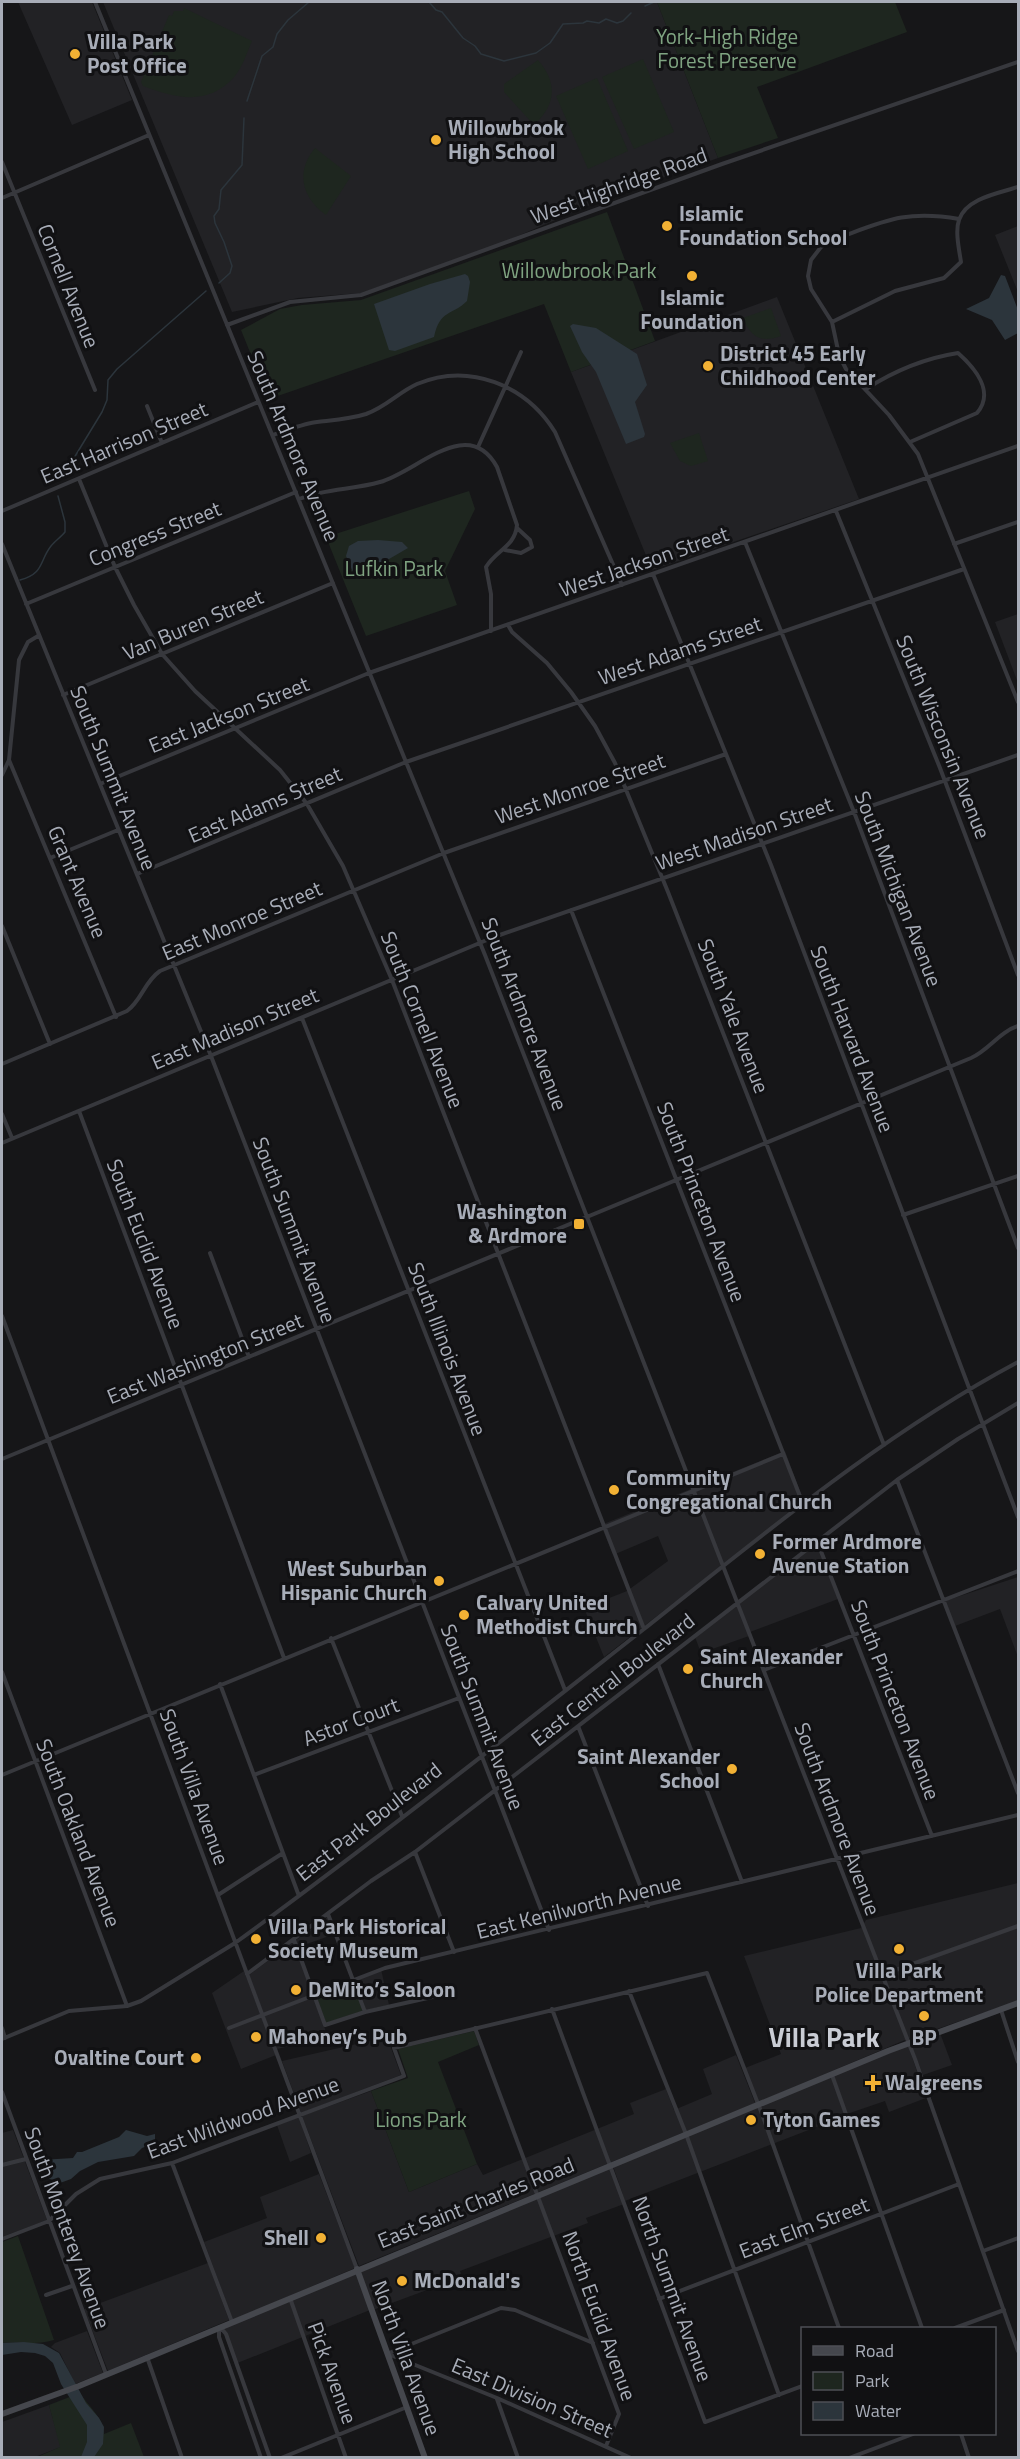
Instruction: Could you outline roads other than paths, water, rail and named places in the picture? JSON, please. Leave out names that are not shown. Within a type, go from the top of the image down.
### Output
[{"type":"main road","name":"East Saint Charles Road","points":[[2,2414],[79,2386],[831,2074],[1018,2003]]},
{"type":"main road","name":"North Villa Avenue","points":[[357,2269],[425,2457]]},
{"type":"street","name":"South Ardmore Avenue","points":[[95,2],[480,944],[882,1975],[1018,2350]]},
{"type":"street","name":"West Highridge Road","points":[[227,325],[290,302],[372,292],[723,164],[1018,62]]},
{"type":"street","points":[[2,198],[149,135]]},
{"type":"street","points":[[2,162],[14,193]]},
{"type":"street","points":[[832,322],[895,291],[938,281],[949,275],[961,261],[959,219],[975,202],[1018,187]]},
{"type":"street","name":"Cornell Avenue","points":[[14,193],[95,390]]},
{"type":"street","points":[[959,219],[921,214],[884,221],[824,244],[811,260],[808,271],[811,289],[832,322],[842,362],[850,375],[866,389],[918,454],[1018,702]]},
{"type":"street","points":[[478,447],[521,352]]},
{"type":"street","points":[[866,389],[890,374],[941,355],[958,353],[975,369],[984,392],[983,406],[977,413],[910,442]]},
{"type":"street","points":[[273,435],[311,423],[369,413],[407,389],[438,377],[471,376],[506,385],[539,409],[555,432],[622,585]]},
{"type":"street","name":"East Harrison Street","points":[[2,511],[258,402]]},
{"type":"street","points":[[147,406],[162,443]]},
{"type":"street","points":[[299,499],[321,491],[380,483],[405,472],[448,447],[463,445],[478,447],[492,459],[517,528],[530,540],[532,547],[521,553],[504,550]]},
{"type":"street","name":"West Jackson Street","points":[[369,673],[1018,446]]},
{"type":"street","name":"South Cornell Avenue","points":[[79,478],[115,567],[162,654],[195,691],[280,770],[307,804],[336,852],[392,980],[644,1629]]},
{"type":"street","name":"Congress Street","points":[[26,604],[296,492]]},
{"type":"street","name":"South Wisconsin Avenue","points":[[836,511],[945,781],[1018,975]]},
{"type":"street","points":[[954,544],[1018,522]]},
{"type":"street","points":[[491,631],[491,594],[486,567],[495,555],[510,546],[517,528]]},
{"type":"street","name":"South Michigan Avenue","points":[[745,542],[854,812],[1018,1248]]},
{"type":"street","name":"South Summit Avenue","points":[[2,544],[211,1056],[549,1930]]},
{"type":"street","name":"West Adams Street","points":[[406,762],[964,569]]},
{"type":"street","name":"South Harvard Avenue","points":[[653,574],[762,844],[1018,1517]]},
{"type":"street","name":"Van Buren Street","points":[[63,695],[333,583]]},
{"type":"street","name":"South Yale Avenue","points":[[508,625],[512,632],[547,663],[578,702],[607,748],[663,878],[884,1445]]},
{"type":"street","points":[[2,775],[9,760],[19,660],[28,642],[38,636]]},
{"type":"street","name":"East Jackson Street","points":[[100,784],[369,673]]},
{"type":"street","name":"West Monroe Street","points":[[444,853],[726,754]]},
{"type":"street","name":"West Madison Street","points":[[480,944],[1018,754]]},
{"type":"street","name":"Grant Avenue","points":[[9,760],[116,1017]]},
{"type":"street","name":"East Adams Street","points":[[137,874],[406,762]]},
{"type":"street","points":[[50,858],[118,830]]},
{"type":"street","name":"East Monroe Street","points":[[2,1064],[131,1009],[145,984],[153,975],[444,853]]},
{"type":"street","name":"South Princeton Avenue","points":[[571,910],[803,1504]]},
{"type":"street","points":[[2,926],[50,1044]]},
{"type":"street","name":"East Madison Street","points":[[2,1143],[480,944]]},
{"type":"street","name":"South Illinois Avenue","points":[[302,1018],[565,1690]]},
{"type":"street","name":"East Washington Street","points":[[2,1460],[950,1067],[978,1055],[1001,1034],[1018,1026]]},
{"type":"street","name":"South Euclid Avenue","points":[[78,1111],[284,1658]]},
{"type":"street","points":[[2,1114],[12,1138]]},
{"type":"street","points":[[903,1215],[1018,1176]]},
{"type":"street","points":[[210,1253],[249,1357]]},
{"type":"street","name":"South Villa Avenue","points":[[2,1316],[357,2269]]},
{"type":"street","name":"East Park Boulevard","points":[[3,2038],[69,2011],[127,2006],[141,2001],[236,1943],[803,1504],[884,1445],[969,1390],[1018,1362]]},
{"type":"street","name":"East Central Boulevard","points":[[247,1974],[371,1881],[416,1852],[897,1480],[1018,1403]]},
{"type":"street","points":[[2,1775],[783,1454]]},
{"type":"street","points":[[897,1480],[1018,1793]]},
{"type":"street","name":"South Princeton Avenue","points":[[817,1541],[932,1836]]},
{"type":"street","points":[[764,1671],[1018,1571]]},
{"type":"street","points":[[332,1638],[402,1816]]},
{"type":"street","points":[[658,1664],[742,1882]]},
{"type":"street","name":"South Oakland Avenue","points":[[2,1672],[127,2006]]},
{"type":"street","points":[[220,1684],[298,1896]]},
{"type":"street","name":"Astor Court","points":[[254,1775],[459,1698]]},
{"type":"street","points":[[578,1726],[648,1906]]},
{"type":"street","name":"East Kenilworth Avenue","points":[[229,2028],[385,1968],[1018,1815]]},
{"type":"street","points":[[416,1852],[454,1952]]},
{"type":"street","points":[[218,1895],[283,1854]]},
{"type":"street","points":[[328,1914],[365,2012]]},
{"type":"street","points":[[882,1975],[1018,1926]]},
{"type":"street","points":[[294,1940],[325,2025],[365,2012],[450,1993]]},
{"type":"street","points":[[538,2194],[475,2028],[707,1973],[758,2104],[839,2327]]},
{"type":"street","points":[[628,1991],[686,2134],[779,2395],[801,2386]]},
{"type":"street","points":[[552,2009],[611,2165]]},
{"type":"street","points":[[1001,2010],[1018,2062]]},
{"type":"street","points":[[2,2028],[3,2038]]},
{"type":"street","name":"East Wildwood Avenue","points":[[2,2239],[49,2221],[76,2194],[100,2179],[172,2163],[404,2076],[394,2048],[475,2028]]},
{"type":"street","points":[[831,2074],[922,2327]]},
{"type":"street","name":"South Monterey Avenue","points":[[2,2092],[106,2374]]},
{"type":"street","points":[[2,2165],[26,2159]]},
{"type":"street","points":[[172,2163],[232,2322]]},
{"type":"street","name":"North Summit Avenue","points":[[611,2165],[705,2422],[779,2395]]},
{"type":"street","name":"East Elm Street","points":[[659,2299],[959,2184]]},
{"type":"street","name":"North Euclid Avenue","points":[[538,2194],[619,2414],[606,2446]]},
{"type":"street","points":[[983,2251],[1018,2238]]},
{"type":"street","points":[[46,2295],[72,2286]]},
{"type":"street","name":"Pick Avenue","points":[[290,2298],[346,2457]]},
{"type":"street","points":[[388,2354],[501,2308],[514,2310],[593,2343]]},
{"type":"street","points":[[959,2327],[1004,2310]]},
{"type":"street","points":[[219,2327],[219,2337],[261,2457]]},
{"type":"street","points":[[219,2327],[226,2334],[270,2457]]},
{"type":"street","name":"East Division Street","points":[[388,2354],[497,2398],[631,2457]]},
{"type":"street","points":[[147,2357],[182,2457]]},
{"type":"street","points":[[497,2398],[518,2457]]},
{"type":"street","points":[[281,2457],[407,2407]]},
{"type":"street","points":[[849,2457],[908,2435]]},
{"type":"street","points":[[962,2435],[969,2457]]},
{"type":"water","points":[[465,274],[470,282],[467,301],[443,317],[434,337],[395,351],[389,350],[374,304]]},
{"type":"water","points":[[1001,275],[1005,276],[1018,310],[1018,333],[1005,340],[992,320],[966,309],[989,298]]},
{"type":"water","points":[[573,324],[596,328],[637,354],[647,385],[635,402],[644,437],[626,444],[596,372],[582,352],[570,326]]},
{"type":"water","points":[[358,541],[402,542],[408,548],[377,566],[353,572],[346,556],[349,546]]},
{"type":"water","points":[[126,2130],[147,2136],[155,2134],[155,2143],[142,2148],[134,2156],[98,2162],[80,2171],[71,2179],[60,2183],[45,2177],[40,2164],[41,2160],[73,2158],[77,2152],[119,2137]]},
{"type":"water","points":[[2,2343],[43,2344],[59,2353],[86,2403],[99,2418],[104,2427],[103,2444],[94,2457],[81,2457],[87,2442],[87,2425],[61,2384],[53,2363],[45,2356],[35,2353],[21,2352],[2,2355]]},
{"type":"waterway","points":[[247,101],[262,56],[273,47],[277,34],[288,20],[309,2]]},
{"type":"waterway","points":[[429,2],[436,10],[442,12],[463,38],[475,46],[481,54],[504,61],[536,53],[550,43],[563,24],[587,21],[599,23],[606,19],[617,23],[623,21],[631,13]]},
{"type":"waterway","points":[[645,6],[654,2]]},
{"type":"waterway","points":[[219,283],[230,273],[232,266],[214,216],[219,209],[221,190],[242,165],[244,118]]},
{"type":"waterway","points":[[63,476],[102,412],[107,400],[108,380],[117,369],[206,291]]},
{"type":"waterway","points":[[20,580],[38,570],[47,551],[65,532],[65,522],[58,496]]},
{"type":"place","name":"Villa Park Post Office","points":[[75,54]]},
{"type":"place","name":"Willowbrook High School","points":[[436,140]]},
{"type":"place","name":"Islamic Foundation School","points":[[667,226]]},
{"type":"place","name":"Islamic Foundation","points":[[692,276]]},
{"type":"place","name":"District 45 Early Childhood Center","points":[[708,366]]},
{"type":"place","name":"Washington & Ardmore","points":[[579,1224]]},
{"type":"place","name":"Community Congregational Church","points":[[614,1490]]},
{"type":"place","name":"Former Ardmore Avenue Station","points":[[760,1554]]},
{"type":"place","name":"West Suburban Hispanic Church","points":[[439,1581]]},
{"type":"place","name":"Calvary United Methodist Church","points":[[464,1615]]},
{"type":"place","name":"Saint Alexander Church","points":[[688,1669]]},
{"type":"place","name":"Saint Alexander School","points":[[732,1769]]},
{"type":"place","name":"Villa Park Historical Society Museum","points":[[256,1939]]},
{"type":"place","name":"Villa Park Police Department","points":[[899,1949]]},
{"type":"place","name":"DeMito’s Saloon","points":[[296,1990]]},
{"type":"place","name":"BP","points":[[924,2016]]},
{"type":"place","name":"Mahoney’s Pub","points":[[256,2037]]},
{"type":"place","name":"Ovaltine Court","points":[[196,2058]]},
{"type":"place","name":"Walgreens","points":[[873,2083]]},
{"type":"place","name":"Tyton Games","points":[[751,2120]]},
{"type":"place","name":"Shell","points":[[321,2238]]},
{"type":"place","name":"McDonald's","points":[[402,2281]]},
{"type":"district","name":"Villa Park","points":[[824,2038]]},
{"type":"park label","name":"York-High Ridge Forest Preserve","points":[[727,49]]},
{"type":"park label","name":"Willowbrook Park","points":[[579,271]]},
{"type":"park label","name":"Lufkin Park","points":[[394,569]]},
{"type":"park label","name":"Lions Park","points":[[421,2120]]}]
